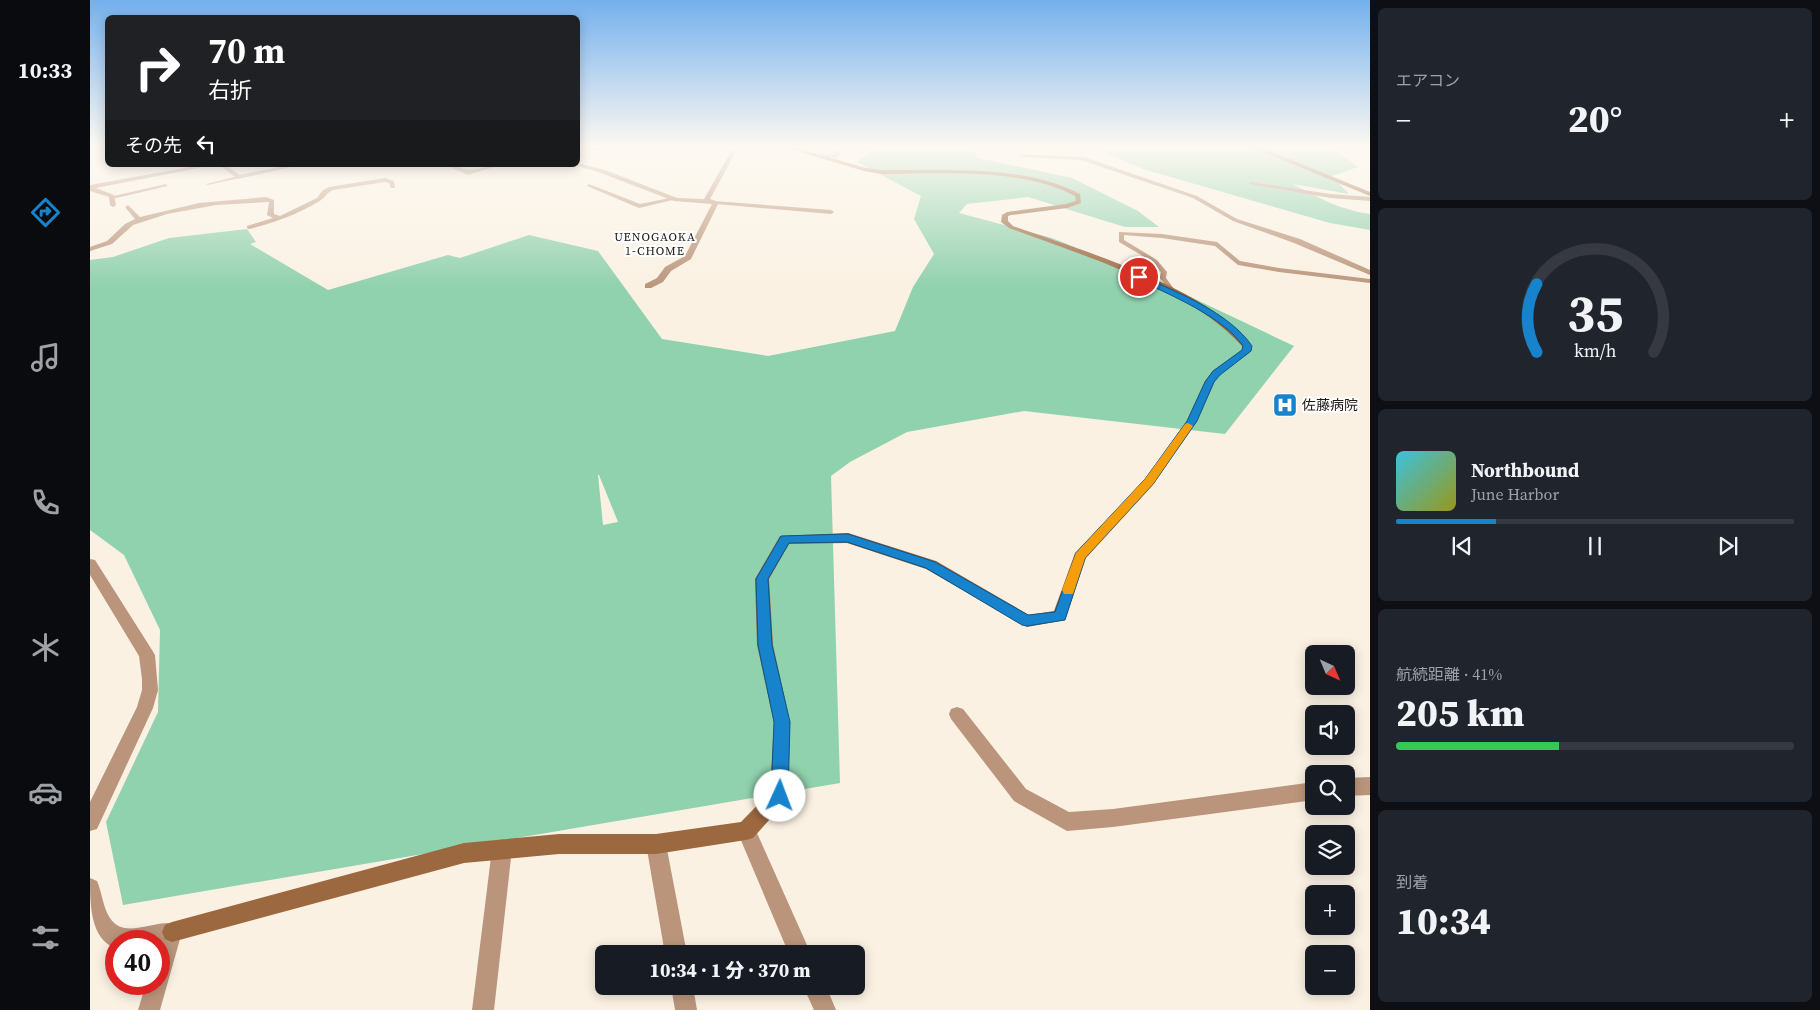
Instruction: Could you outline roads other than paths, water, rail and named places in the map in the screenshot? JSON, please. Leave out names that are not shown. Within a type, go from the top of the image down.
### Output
[{"type":"street","points":[[103,193],[112,197],[113,205]]},
{"type":"street","points":[[250,227],[280,218],[311,203],[324,193]]},
{"type":"street","points":[[648,286],[660,280],[668,269],[688,257],[716,202],[674,199],[656,193]]},
{"type":"street","points":[[706,201],[710,193]]},
{"type":"street","points":[[90,888],[101,924],[114,937],[133,939],[172,932],[464,852],[559,844],[656,844],[746,831],[780,796],[782,722],[765,645],[762,579],[785,539],[848,538],[931,565],[1027,621],[1060,616],[1080,556],[1149,482],[1192,421],[1216,373],[1246,351],[1248,346],[1242,338],[1213,316],[1174,293],[1084,253],[1011,227],[1004,222],[1005,215],[1067,206],[1079,202],[1078,195],[1075,193]]},
{"type":"street","points":[[1185,193],[1196,197],[1234,220],[1297,241],[1370,273]]},
{"type":"street","points":[[90,248],[108,243],[124,227],[139,220],[191,208],[266,199],[272,201],[270,215],[280,218]]},
{"type":"street","points":[[128,207],[139,220]]},
{"type":"street","points":[[90,822],[144,708],[150,690],[147,655],[91,567]]},
{"type":"street","points":[[958,714],[1020,795],[1067,822],[1113,818],[1305,792]]},
{"type":"street","points":[[1355,787],[1370,786]]},
{"type":"street","points":[[746,831],[796,945]]},
{"type":"street","points":[[656,844],[674,945]]},
{"type":"street","points":[[484,1010],[502,849]]},
{"type":"street","points":[[170,939],[172,932]]},
{"type":"street","points":[[149,1010],[154,995]]},
{"type":"street","points":[[684,995],[686,1010]]},
{"type":"street","points":[[818,995],[825,1010]]},
{"type":"lane","points":[[112,197],[129,193]]},
{"type":"lane","points":[[608,193],[639,206],[674,199]]},
{"type":"lane","points":[[1314,193],[1370,199]]},
{"type":"lane","points":[[716,202],[831,212]]},
{"type":"lane","points":[[1174,293],[1163,278],[1164,272],[1155,261],[1121,241],[1121,233],[1162,236],[1217,244],[1238,263],[1287,272],[1370,281]]},
{"type":"place","name":"佐藤病院","points":[[1285,405]]},
{"type":"district","name":"UENOGAOKA 1-CHOME","points":[[655,244]]}]
